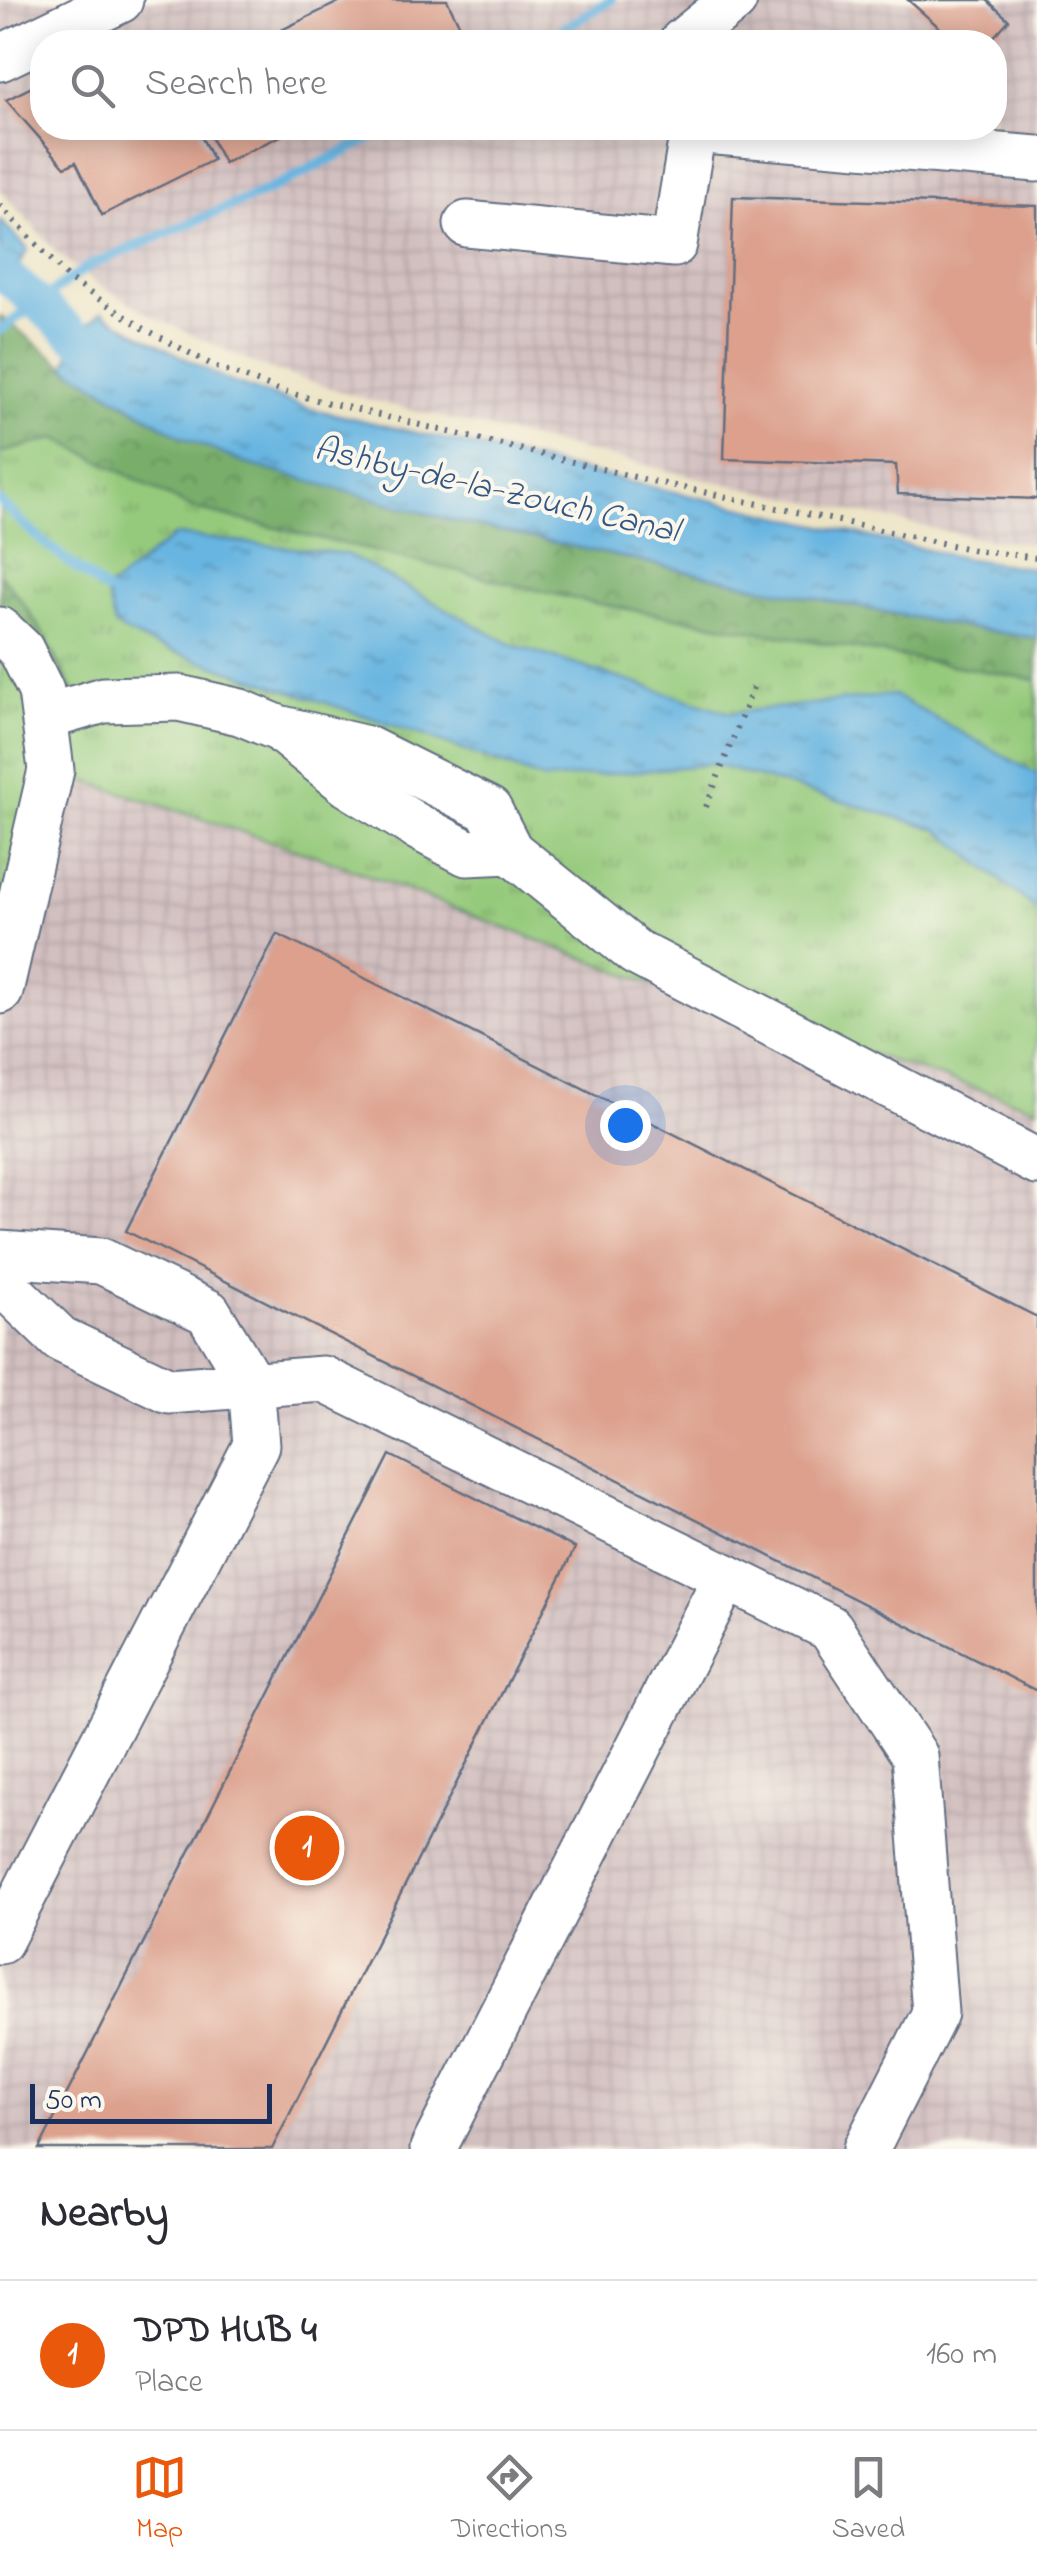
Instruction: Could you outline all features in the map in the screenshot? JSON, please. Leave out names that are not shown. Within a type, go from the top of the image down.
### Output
[{"type":"street","points":[[58,30],[120,0]]},
{"type":"street","points":[[686,20],[734,0]]},
{"type":"street","points":[[0,58],[30,44]]},
{"type":"street","points":[[468,224],[674,244],[691,140]]},
{"type":"street","points":[[812,140],[1037,159]]},
{"type":"street","points":[[0,630],[22,650],[41,691],[52,770],[0,990]]},
{"type":"street","points":[[45,717],[104,700],[180,698],[240,712],[278,728],[348,784],[416,826],[467,852],[510,851],[636,952],[1037,1162]]},
{"type":"street","points":[[0,1258],[88,1286],[196,1338],[251,1383],[256,1445],[0,1941]]},
{"type":"street","points":[[0,1269],[74,1312],[182,1364],[251,1383]]},
{"type":"street","points":[[0,1280],[60,1339],[168,1391],[323,1379],[830,1628],[915,1756],[935,2013],[866,2149]]},
{"type":"street","points":[[433,2149],[726,1577]]},
{"type":"path","points":[[0,205],[70,280],[143,328],[214,366],[284,392],[647,480],[974,550],[1037,558]]},
{"type":"path","points":[[706,807],[756,680]]},
{"type":"shaded area","points":[[0,0],[1037,0],[1037,544],[972,537],[369,400],[260,366],[152,316],[59,255],[0,189]]},
{"type":"shaded area","points":[[51,770],[325,859],[649,983],[1037,1108],[1037,2149],[0,2149],[0,991]]},
{"type":"green space","points":[[0,316],[66,367],[123,402],[184,438],[244,462],[454,521],[794,594],[1037,638],[1037,680],[589,602],[192,508],[56,438],[0,453]]},
{"type":"green space","points":[[56,438],[192,508],[589,602],[1037,680],[1037,1108],[649,983],[325,859],[52,770],[0,991],[0,630],[79,701],[34,619],[0,575],[0,453]]},
{"type":"green space","points":[[0,575],[34,620],[79,703],[41,691],[0,619]]},
{"type":"water","points":[[0,220],[28,249],[10,282],[0,286]]},
{"type":"water","points":[[102,312],[228,381],[308,408],[962,558],[1037,569],[1037,638],[794,594],[454,521],[244,463],[184,438],[66,367],[75,336]]},
{"type":"water","points":[[175,535],[346,554],[510,644],[730,713],[893,695],[1037,774],[1037,910],[937,829],[712,764],[545,780],[153,645],[115,626],[106,591]]},
{"type":"building","points":[[343,0],[447,0],[462,30],[282,30]]},
{"type":"building","points":[[908,0],[987,0],[1009,20],[1000,30],[942,30]]},
{"type":"building","points":[[30,88],[30,127],[6,100]]},
{"type":"building","points":[[41,140],[203,140],[213,160],[102,215],[76,162],[65,167]]},
{"type":"building","points":[[212,140],[272,140],[224,163]]},
{"type":"building","points":[[733,197],[1037,206],[1037,499],[898,494],[896,465],[724,459]]},
{"type":"building","points":[[277,934],[1037,1317],[1037,1691],[126,1231]]},
{"type":"building","points":[[390,1455],[575,1548],[272,2149],[39,2149]]},
{"type":"waterway","points":[[561,30],[611,0]]},
{"type":"waterway","points":[[0,330],[89,266],[271,189],[367,140]]},
{"type":"waterway","name":"Ashby-de-la-Zouch Canal","points":[[0,270],[75,336],[113,359]]},
{"type":"waterway","points":[[0,502],[106,591]]},
{"type":"place","name":"DPD HUB 4","points":[[307,1848]]}]
